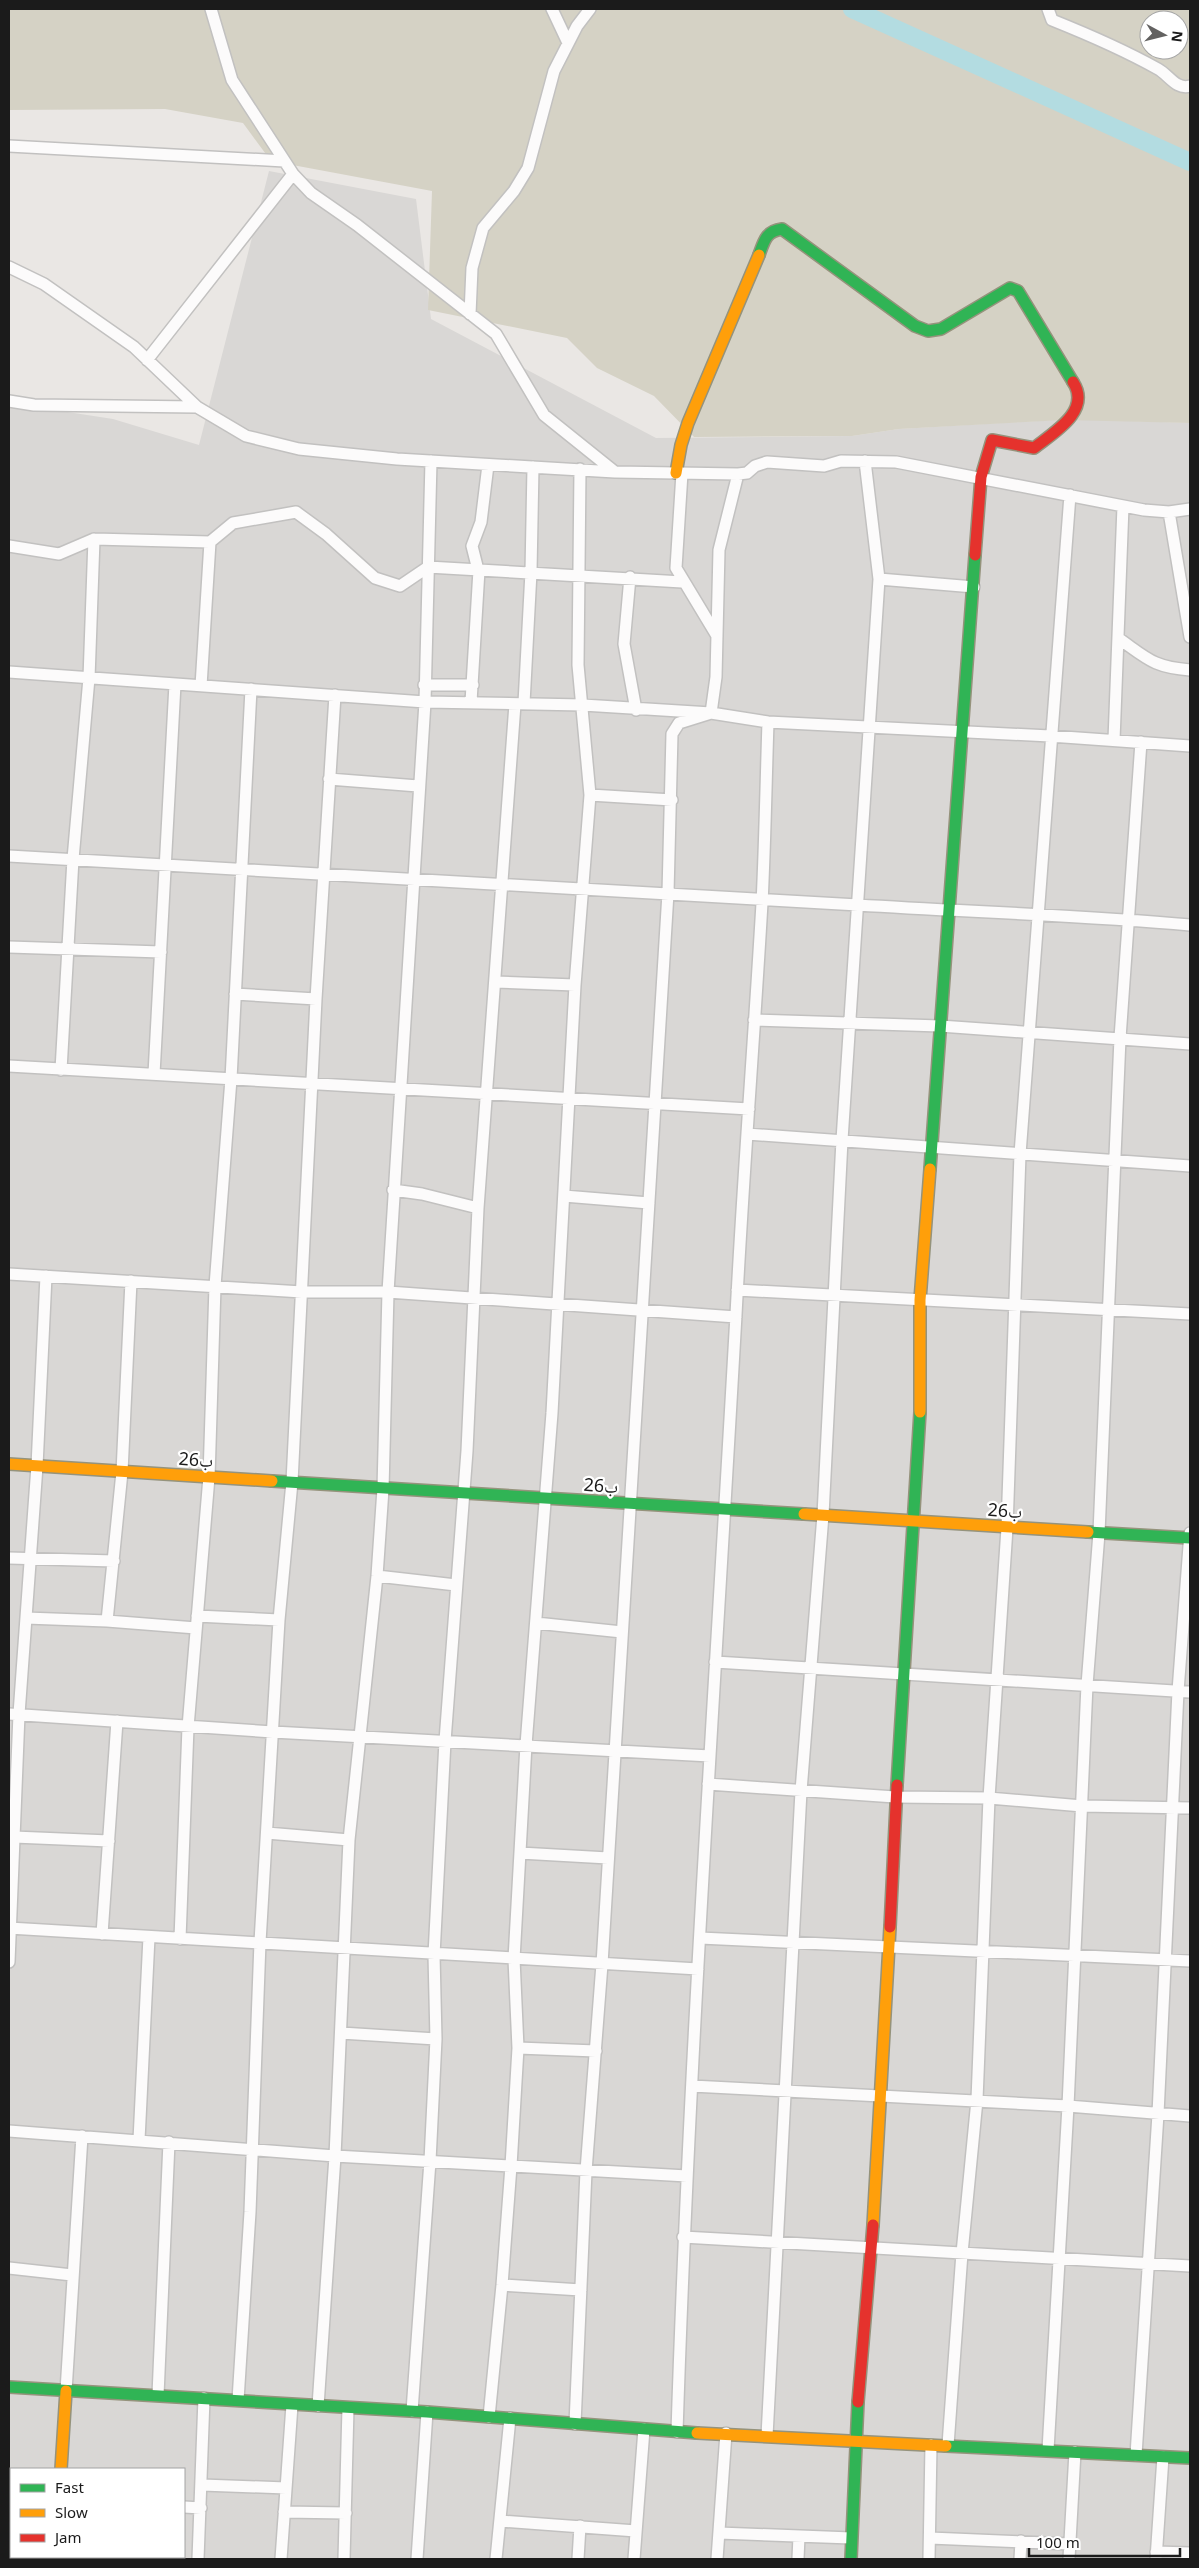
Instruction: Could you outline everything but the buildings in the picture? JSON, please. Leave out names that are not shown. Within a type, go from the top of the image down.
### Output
[{"type":"main road","points":[[679,473],[680,444],[686,424],[709,378],[766,236],[773,230],[782,229],[915,326],[928,331],[947,327],[1010,288],[1018,290],[1049,345],[1076,386],[1078,403],[1071,420],[1034,448],[992,440],[981,477],[920,1300],[921,1396],[911,1521],[895,1796],[890,1947],[882,2094],[872,2247],[855,2442],[851,2559]]},
{"type":"main road","name":"26ب","points":[[9,1464],[383,1489],[1190,1538]]},
{"type":"main road","points":[[9,2387],[427,2412],[677,2432],[1190,2458]]},
{"type":"main road","points":[[61,2468],[66,2390]]},
{"type":"street","points":[[213,9],[232,80],[293,174],[310,193],[357,225],[496,334],[544,416],[615,472]]},
{"type":"street","points":[[552,9],[568,43]]},
{"type":"street","points":[[470,314],[472,268],[483,228],[514,191],[528,168],[554,71],[568,43],[590,9]]},
{"type":"street","points":[[1048,9],[1052,20],[1160,70],[1176,84],[1185,88],[1190,86]]},
{"type":"street","points":[[9,146],[284,161]]},
{"type":"street","points":[[148,360],[293,174]]},
{"type":"street","points":[[9,267],[44,284],[134,347],[197,407],[246,436],[299,449],[432,462],[615,472],[738,474],[747,473],[755,466],[767,462],[824,466],[841,462],[896,462],[1144,510],[1168,512],[1190,510]]},
{"type":"street","points":[[9,401],[34,405],[197,407]]},
{"type":"street","points":[[767,2436],[801,1791],[823,1515],[842,1140],[879,579],[865,461]]},
{"type":"street","points":[[318,2406],[335,2156],[349,1840],[377,1576],[383,1489],[388,1292],[424,702],[432,462]]},
{"type":"street","points":[[471,702],[478,570],[472,546],[481,522],[488,465]]},
{"type":"street","points":[[412,2411],[430,2160],[436,2039],[434,1955],[445,1741],[464,1494],[476,1298],[478,1208],[502,884],[531,572],[533,467]]},
{"type":"street","points":[[489,2417],[511,2166],[518,2048],[514,1959],[526,1745],[546,1499],[559,1305],[575,985],[590,795],[578,665],[580,469]]},
{"type":"street","points":[[679,473],[676,568],[682,582],[717,636]]},
{"type":"street","points":[[710,713],[716,677],[719,550],[738,474]]},
{"type":"street","points":[[948,2446],[962,2253],[977,2100],[989,1798],[1007,1528],[1020,1154],[1050,736],[1070,495]]},
{"type":"street","points":[[1114,740],[1123,506]]},
{"type":"street","points":[[9,546],[60,554],[94,539],[210,542],[233,522],[296,512],[326,534],[375,578],[400,586],[428,567],[630,577],[682,582]]},
{"type":"street","points":[[1168,512],[1190,637]]},
{"type":"street","points":[[61,1070],[72,859],[90,678],[94,539]]},
{"type":"street","points":[[201,686],[210,542]]},
{"type":"street","points":[[630,577],[624,644],[636,710]]},
{"type":"street","points":[[879,579],[974,587]]},
{"type":"street","points":[[1118,638],[1155,664],[1166,668],[1190,670]]},
{"type":"street","points":[[9,672],[424,702],[583,705],[636,710],[710,713],[768,722],[963,731],[1190,746]]},
{"type":"street","points":[[154,1074],[176,684]]},
{"type":"street","points":[[424,685],[473,685]]},
{"type":"street","points":[[180,1939],[188,1727],[209,1477],[215,1286],[231,1079],[251,689]]},
{"type":"street","points":[[238,2400],[250,2212],[260,1942],[279,1620],[292,1482],[316,999],[335,695]]},
{"type":"street","points":[[576,2424],[586,2171],[602,1964],[668,893],[672,800],[672,734],[679,723],[710,713]]},
{"type":"street","points":[[677,2432],[683,2237],[715,1662],[726,1510],[737,1290],[762,898],[768,722]]},
{"type":"street","points":[[1048,2450],[1076,1957],[1087,1685],[1099,1533],[1107,1309],[1120,1038],[1130,920],[1141,742]]},
{"type":"street","points":[[329,779],[418,786]]},
{"type":"street","points":[[590,795],[672,800]]},
{"type":"street","points":[[9,856],[762,898],[1190,925]]},
{"type":"street","points":[[9,947],[161,952]]},
{"type":"street","points":[[495,982],[575,985]]},
{"type":"street","points":[[235,994],[316,999]]},
{"type":"street","points":[[754,1020],[940,1026],[1190,1044]]},
{"type":"street","points":[[9,1066],[749,1110]]},
{"type":"street","points":[[747,1134],[1190,1166]]},
{"type":"street","points":[[393,1190],[422,1194],[478,1208]]},
{"type":"street","points":[[564,1196],[649,1203]]},
{"type":"street","points":[[9,1274],[302,1292],[388,1292],[736,1318]]},
{"type":"street","points":[[9,1962],[14,1837],[14,1714],[26,1618],[37,1466],[46,1276]]},
{"type":"street","points":[[107,1621],[122,1472],[131,1281]]},
{"type":"street","points":[[737,1290],[1190,1314]]},
{"type":"street","points":[[1136,2455],[1158,2114],[1178,1691],[1190,1529]]},
{"type":"street","points":[[9,1558],[114,1561]]},
{"type":"street","points":[[377,1576],[456,1585]]},
{"type":"street","points":[[26,1618],[196,1622],[279,1620]]},
{"type":"street","points":[[536,1623],[622,1632]]},
{"type":"street","points":[[715,1662],[1190,1692]]},
{"type":"street","points":[[14,1714],[188,1727],[710,1756]]},
{"type":"street","points":[[102,1934],[118,1722]]},
{"type":"street","points":[[708,1784],[895,1796],[989,1798],[1082,1806],[1172,1806],[1190,1808]]},
{"type":"street","points":[[267,1833],[349,1840]]},
{"type":"street","points":[[14,1837],[109,1841]]},
{"type":"street","points":[[520,1854],[608,1858]]},
{"type":"street","points":[[10,1928],[180,1939],[344,1946],[434,1955],[698,1969]]},
{"type":"street","points":[[139,2140],[149,1937]]},
{"type":"street","points":[[700,1938],[1190,1961]]},
{"type":"street","points":[[341,2033],[436,2039]]},
{"type":"street","points":[[518,2048],[596,2051]]},
{"type":"street","points":[[692,2086],[882,2094],[1190,2116]]},
{"type":"street","points":[[9,2131],[335,2156],[687,2176]]},
{"type":"street","points":[[66,2390],[82,2136]]},
{"type":"street","points":[[158,2395],[169,2142]]},
{"type":"street","points":[[683,2237],[1190,2266]]},
{"type":"street","points":[[9,2268],[72,2275]]},
{"type":"street","points":[[502,2285],[580,2290]]},
{"type":"street","points":[[198,2559],[204,2398]]},
{"type":"street","points":[[281,2559],[292,2405]]},
{"type":"street","points":[[344,2559],[348,2408]]},
{"type":"street","points":[[417,2559],[427,2412]]},
{"type":"street","points":[[496,2559],[510,2418]]},
{"type":"street","points":[[634,2559],[644,2430]]},
{"type":"street","points":[[717,2559],[726,2433]]},
{"type":"street","points":[[929,2559],[931,2445]]},
{"type":"street","points":[[1070,2559],[1076,2452]]},
{"type":"street","points":[[1163,2457],[1156,2556],[1190,2553]]},
{"type":"street","points":[[202,2485],[286,2488]]},
{"type":"street","points":[[185,2507],[201,2508]]},
{"type":"street","points":[[284,2512],[346,2513]]},
{"type":"street","points":[[500,2521],[636,2531]]},
{"type":"street","points":[[578,2559],[580,2526]]},
{"type":"street","points":[[718,2533],[852,2538]]},
{"type":"street","points":[[798,2559],[799,2536]]},
{"type":"street","points":[[930,2538],[1070,2544]]},
{"type":"street","points":[[1020,2559],[1021,2542]]},
{"type":"shaded area","points":[[9,9],[1190,9],[1190,423],[1064,420],[899,429],[852,436],[694,437],[654,396],[597,368],[567,338],[428,310],[432,191],[271,161],[243,123],[165,109],[9,110]]},
{"type":"shaded area","points":[[269,171],[416,199],[431,319],[656,438],[852,436],[899,429],[1071,419],[1190,423],[1190,2559],[9,2559],[9,403],[113,419],[199,445]]},
{"type":"waterway","points":[[852,9],[1190,162]]},
{"type":"traffic: fast","points":[[759,255],[764,241],[769,234],[782,229],[915,326],[928,331],[941,329],[1010,288],[1018,291],[1073,382]]},
{"type":"traffic: fast","points":[[930,1169],[975,555]]},
{"type":"traffic: fast","points":[[897,1785],[920,1412]]},
{"type":"traffic: fast","points":[[272,1481],[804,1514]]},
{"type":"traffic: fast","points":[[1088,1532],[1190,1538]]},
{"type":"traffic: fast","points":[[9,2387],[427,2412],[697,2433]]},
{"type":"traffic: fast","points":[[851,2559],[858,2402]]},
{"type":"traffic: fast","points":[[946,2446],[1190,2458]]},
{"type":"traffic: slow","points":[[676,473],[681,445],[688,423],[759,255]]},
{"type":"traffic: slow","points":[[920,1412],[920,1300],[930,1169]]},
{"type":"traffic: slow","points":[[9,1464],[272,1481]]},
{"type":"traffic: slow","points":[[804,1514],[1088,1532]]},
{"type":"traffic: slow","points":[[873,2225],[890,1927]]},
{"type":"traffic: slow","points":[[61,2468],[66,2391]]},
{"type":"traffic: slow","points":[[697,2433],[946,2446]]},
{"type":"traffic: jam","points":[[975,555],[981,477],[992,440],[1034,448],[1060,428],[1074,412],[1078,402],[1078,393],[1073,382]]},
{"type":"traffic: jam","points":[[890,1927],[897,1785]]},
{"type":"traffic: jam","points":[[858,2402],[873,2225]]}]
